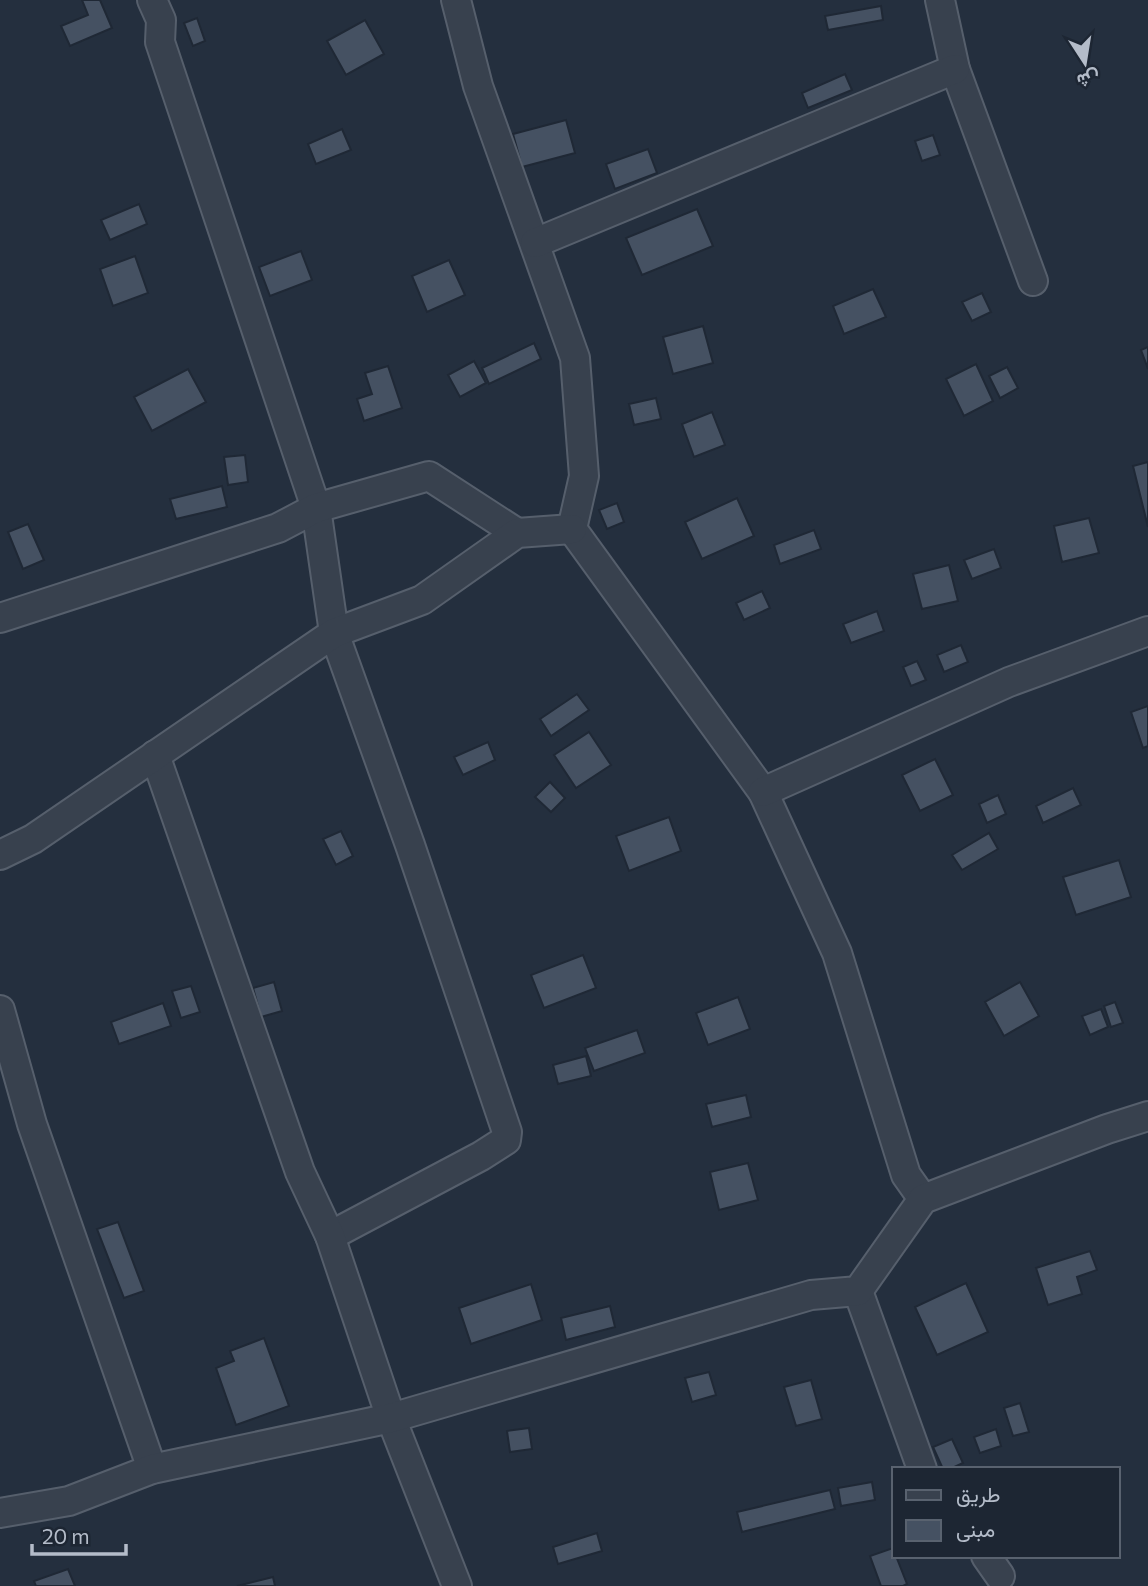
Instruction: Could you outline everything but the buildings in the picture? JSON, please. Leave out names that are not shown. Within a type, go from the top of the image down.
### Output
[{"type":"street","points":[[152,0],[162,20],[160,42],[316,508],[334,633],[406,833],[507,1132],[506,1140],[481,1156],[330,1236]]},
{"type":"street","points":[[456,0],[478,86],[575,358],[584,476],[572,529],[763,792],[837,953],[906,1175],[922,1199]]},
{"type":"street","points":[[940,0],[955,69],[1033,281]]},
{"type":"street","points":[[535,243],[955,69]]},
{"type":"street","points":[[0,618],[278,528],[316,508],[429,476],[517,533]]},
{"type":"street","points":[[0,855],[33,839],[334,633],[422,600],[517,533],[572,529]]},
{"type":"street","points":[[763,792],[1009,682],[1148,631]]},
{"type":"street","points":[[155,755],[300,1172],[330,1236],[391,1418],[457,1586]]},
{"type":"street","points":[[0,1010],[32,1124],[152,1469]]},
{"type":"street","points":[[858,1291],[922,1199],[1148,1116]]},
{"type":"street","points":[[0,1513],[69,1501],[152,1469],[391,1418],[811,1295],[858,1291]]},
{"type":"street","points":[[858,1291],[921,1467]]}]
